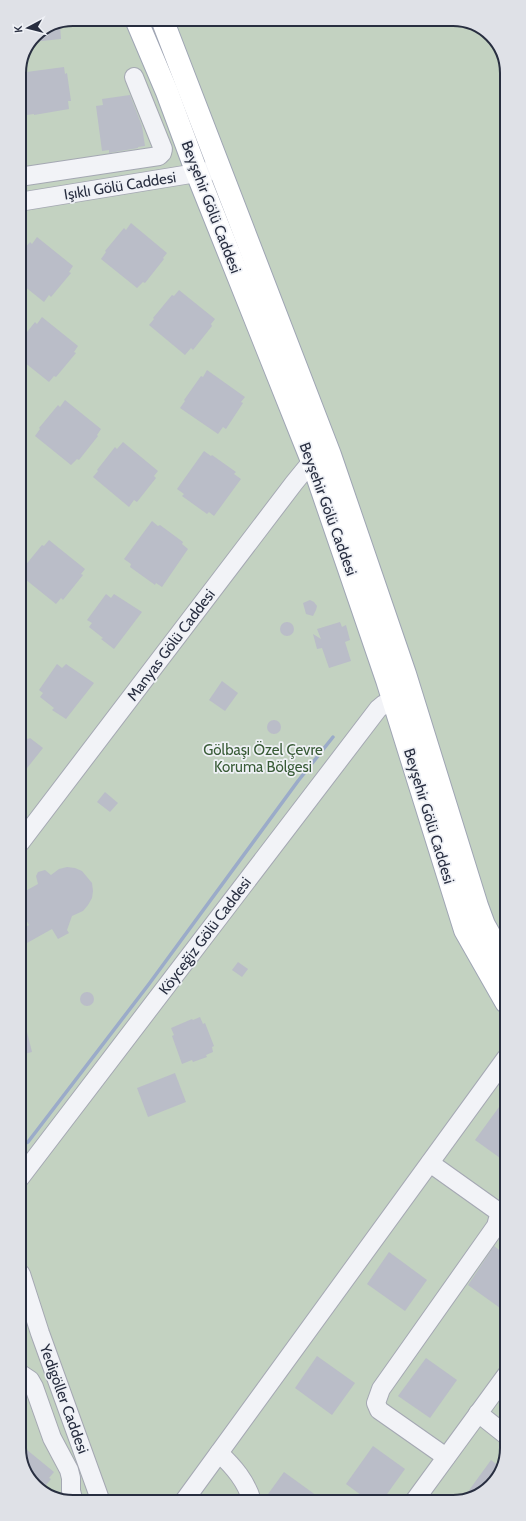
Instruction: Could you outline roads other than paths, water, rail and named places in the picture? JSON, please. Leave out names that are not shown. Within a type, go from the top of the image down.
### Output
[{"type":"main road","name":"Beyşehir Gölü Caddesi","points":[[139,26],[167,92],[197,173],[321,458],[399,695],[465,930],[500,991]]},
{"type":"main road","points":[[165,26],[221,169],[321,458]]},
{"type":"main road","points":[[399,695],[484,925],[500,953]]},
{"type":"street","points":[[26,177],[159,156],[163,149],[134,77]]},
{"type":"street","name":"Işıklı Gölü Caddesi","points":[[26,201],[221,169]]},
{"type":"street","points":[[45,174],[49,197]]},
{"type":"street","name":"Manyas Gölü Caddesi","points":[[26,836],[294,483],[321,458]]},
{"type":"street","name":"Köyceğiz Gölü Caddesi","points":[[26,1170],[378,709],[399,695]]},
{"type":"street","points":[[188,1495],[500,1066]]},
{"type":"street","points":[[430,1163],[496,1210],[499,1215],[496,1226],[381,1389],[376,1403],[380,1410],[446,1456]]},
{"type":"street","name":"Yedigöller Caddesi","points":[[26,1290],[40,1333],[99,1495]]},
{"type":"street","points":[[26,1377],[30,1380],[34,1387],[52,1438],[69,1470],[72,1495]]},
{"type":"street","points":[[422,1495],[446,1456],[500,1383]]},
{"type":"street","points":[[478,1413],[500,1430]]},
{"type":"street","points":[[219,1453],[234,1468],[243,1480],[249,1495]]},
{"type":"waterway","points":[[26,1143],[149,984],[298,781],[333,737]]},
{"type":"park label","name":"Gölbaşı Özel Çevre Koruma Bölgesi","points":[[263,758]]}]
